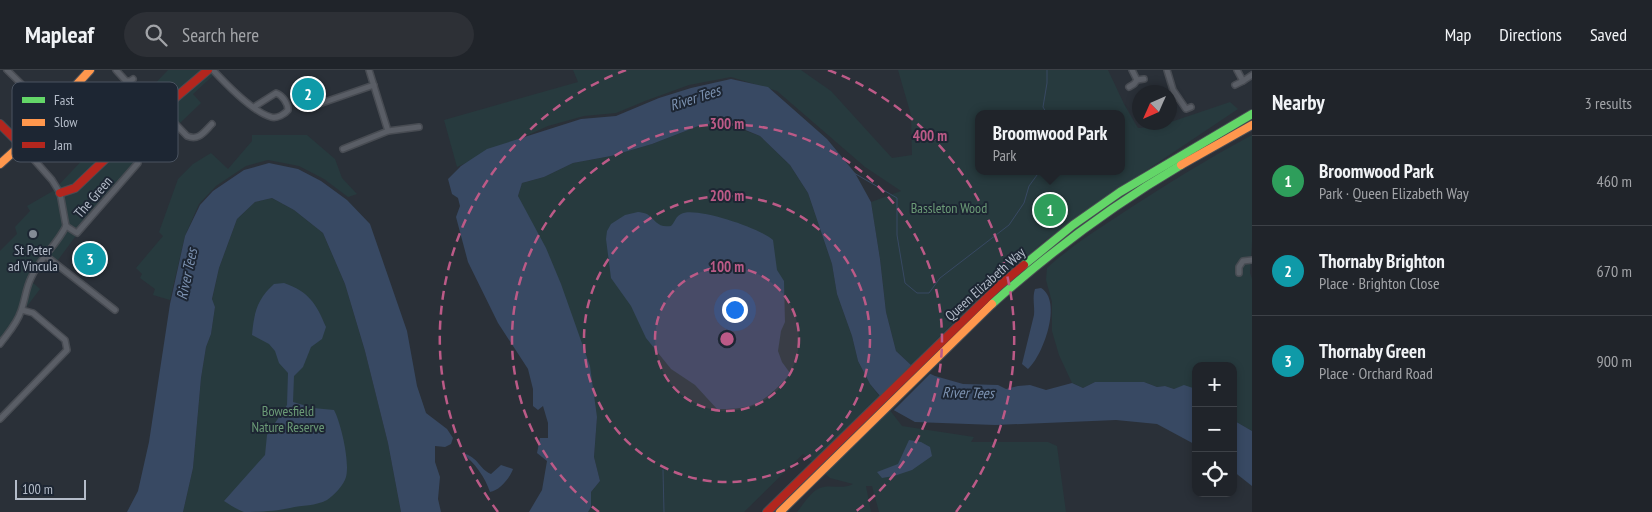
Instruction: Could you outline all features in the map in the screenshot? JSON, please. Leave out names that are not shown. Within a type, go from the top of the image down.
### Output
[{"type":"street","points":[[7,70],[19,82]]},
{"type":"street","points":[[79,82],[90,70]]},
{"type":"street","points":[[116,70],[126,81],[133,79]]},
{"type":"street","points":[[178,96],[208,70]]},
{"type":"street","points":[[213,70],[239,96],[254,107],[271,117],[276,118],[285,114],[288,110],[288,106],[280,94],[276,93],[254,107]]},
{"type":"street","points":[[369,70],[388,131]]},
{"type":"street","points":[[1132,70],[1137,80]]},
{"type":"street","points":[[1167,70],[1173,90],[1188,108],[1178,111]]},
{"type":"street","points":[[1237,70],[1243,81]]},
{"type":"street","points":[[1236,85],[1252,75]]},
{"type":"street","points":[[1129,87],[1137,80],[1144,79]]},
{"type":"street","points":[[316,105],[374,85]]},
{"type":"street","name":"Queen Elizabeth Way","points":[[766,512],[999,286],[1077,222],[1119,192],[1252,114]]},
{"type":"street","points":[[0,124],[12,136]]},
{"type":"street","points":[[178,127],[187,136],[193,138],[199,137],[212,124]]},
{"type":"street","name":"Queen Elizabeth Way","points":[[780,512],[938,357],[1045,257],[1147,185],[1252,125]]},
{"type":"street","points":[[343,149],[388,131],[419,127]]},
{"type":"street","points":[[0,164],[12,153]]},
{"type":"street","points":[[0,344],[14,326],[22,310],[22,302],[32,276],[66,226],[60,193],[52,180],[36,162]]},
{"type":"street","points":[[60,193],[75,188],[102,162]]},
{"type":"street","name":"The Green","points":[[66,226],[77,233],[138,162]]},
{"type":"street","points":[[46,256],[115,310]]},
{"type":"street","points":[[1239,272],[1239,267],[1243,261],[1252,260]]},
{"type":"street","points":[[0,419],[67,350],[66,340],[33,313],[22,310]]},
{"type":"green space","points":[[168,70],[219,70],[193,94],[201,103],[178,125],[178,82],[157,82]]},
{"type":"green space","name":"Bassleton Wood","points":[[573,70],[801,70],[831,91],[892,158],[912,155],[911,115],[898,70],[1108,70],[1132,118],[1132,130],[1177,130],[1177,120],[1230,102],[1238,109],[1046,240],[1001,278],[911,365],[896,351],[886,312],[871,202],[901,191],[865,167],[777,91],[731,77],[689,85],[616,113],[584,116],[548,126],[457,167],[444,120],[578,82]]},
{"type":"green space","points":[[721,122],[760,136],[790,165],[808,193],[832,264],[837,294],[852,336],[858,361],[870,384],[902,426],[974,437],[971,442],[1048,442],[1057,446],[1066,512],[879,512],[872,486],[866,486],[871,512],[797,512],[810,495],[820,488],[845,487],[853,484],[830,478],[803,454],[744,512],[583,512],[591,492],[600,481],[594,457],[597,417],[518,196],[522,183],[544,177],[573,163],[611,156],[652,144],[701,125]]},
{"type":"green space","points":[[252,135],[307,135],[335,159],[342,178],[357,194],[348,197],[324,179],[299,166],[268,160],[246,166],[216,186],[199,204],[185,236],[170,300],[153,295],[155,289],[140,278],[142,274],[136,268],[163,236],[159,232],[178,179],[193,164],[211,153],[228,169],[252,141]]},
{"type":"green space","points":[[1252,135],[1252,242],[1250,273],[1252,279],[1252,431],[1237,422],[1237,362],[1192,362],[1192,388],[1157,387],[1144,382],[1095,382],[1083,388],[1072,383],[1059,355],[1052,331],[1052,302],[1046,280],[1047,268],[1092,233]]},
{"type":"green space","points":[[81,162],[140,162],[78,233],[55,264],[46,258],[31,281],[40,289],[0,342],[0,251],[17,234],[15,227],[30,211],[27,206],[53,191]]},
{"type":"green space","name":"Bowesfield Nature Reserve","points":[[272,198],[294,210],[323,233],[345,284],[365,351],[388,443],[401,512],[183,512],[193,468],[201,378],[206,347],[211,334],[215,307],[212,300],[219,268],[237,219],[255,202]]},
{"type":"water","name":"River Tees","points":[[731,79],[768,87],[827,139],[855,173],[871,202],[886,312],[896,351],[911,365],[935,376],[963,384],[998,385],[1006,389],[1030,385],[1046,390],[1072,383],[1083,388],[1095,382],[1144,382],[1157,387],[1165,386],[1174,389],[1184,385],[1192,388],[1192,443],[1157,424],[1116,420],[995,425],[915,422],[890,408],[870,384],[858,361],[852,336],[837,294],[832,264],[808,193],[790,165],[760,136],[721,122],[701,125],[652,144],[611,156],[573,163],[544,177],[522,183],[518,196],[546,248],[590,366],[597,417],[594,457],[600,481],[591,492],[591,507],[588,512],[529,512],[542,490],[547,461],[537,453],[540,438],[548,438],[548,423],[543,406],[538,410],[533,406],[533,389],[528,369],[498,323],[468,262],[456,217],[460,206],[458,198],[452,194],[448,179],[461,166],[487,149],[581,119],[616,116],[659,98],[691,88]]},
{"type":"water","name":"River Tees","points":[[269,163],[298,169],[321,181],[347,200],[370,224],[407,331],[417,386],[426,413],[447,429],[453,438],[451,444],[445,447],[435,446],[435,462],[440,477],[438,499],[441,512],[401,512],[388,443],[365,351],[345,284],[323,233],[294,210],[272,198],[255,202],[237,219],[219,268],[212,299],[215,307],[211,334],[206,347],[201,378],[193,468],[183,512],[127,512],[138,491],[149,442],[170,304],[185,236],[200,205],[213,191],[244,170]]},
{"type":"water","points":[[638,212],[647,214],[663,226],[671,226],[681,214],[689,212],[700,213],[743,225],[773,240],[777,270],[784,281],[785,322],[781,331],[778,351],[782,362],[790,373],[780,386],[764,399],[746,407],[717,409],[695,385],[671,369],[646,338],[631,306],[611,278],[606,239],[607,231],[611,224],[625,215]]},
{"type":"water","points":[[284,283],[300,290],[311,299],[326,327],[322,339],[311,347],[303,367],[294,376],[293,402],[313,408],[334,410],[344,443],[347,462],[346,477],[338,490],[323,502],[279,510],[244,512],[224,501],[265,455],[267,435],[287,405],[288,373],[279,363],[275,351],[269,344],[252,335],[255,313],[260,301],[274,284]]},
{"type":"water","points":[[1041,288],[1047,295],[1051,316],[1045,341],[1028,369],[1022,364],[1034,315],[1034,292],[1035,289]]},
{"type":"water","points":[[1237,422],[1252,431],[1252,486],[1237,474]]},
{"type":"water","points":[[909,440],[921,442],[930,447],[932,456],[912,470],[882,478],[877,472],[898,464]]},
{"type":"water","points":[[462,453],[472,457],[491,474],[501,465],[513,469],[504,484],[490,492],[479,471]]},
{"type":"pier","points":[[913,363],[932,372],[892,412],[878,398]]},
{"type":"waterway","points":[[1045,110],[1043,107],[1047,70]]},
{"type":"waterway","points":[[854,173],[897,198],[897,235],[905,283],[917,293],[929,293],[940,278],[1009,225],[1024,203],[1029,186],[1037,175]]},
{"type":"waterway","points":[[663,470],[664,512]]},
{"type":"traffic: fast","points":[[1024,265],[1073,225],[1120,192],[1252,114]]},
{"type":"traffic: fast","points":[[992,304],[1083,230],[1131,196],[1181,165]]},
{"type":"traffic: slow","points":[[79,82],[90,70]]},
{"type":"traffic: slow","points":[[1181,165],[1252,125]]},
{"type":"traffic: slow","points":[[0,164],[12,153]]},
{"type":"traffic: slow","points":[[780,512],[992,304]]},
{"type":"traffic: jam","points":[[178,96],[208,70]]},
{"type":"traffic: jam","points":[[0,124],[12,136]]},
{"type":"traffic: jam","points":[[60,193],[75,188],[102,162]]},
{"type":"traffic: jam","points":[[767,512],[999,286],[1024,265]]},
{"type":"place","name":"Thornaby Brighton","points":[[308,94]]},
{"type":"place","name":"Broomwood Park","points":[[1050,210]]},
{"type":"place","name":"St Peter ad Vincula","points":[[33,234]]},
{"type":"place","name":"Thornaby Green","points":[[90,259]]}]
